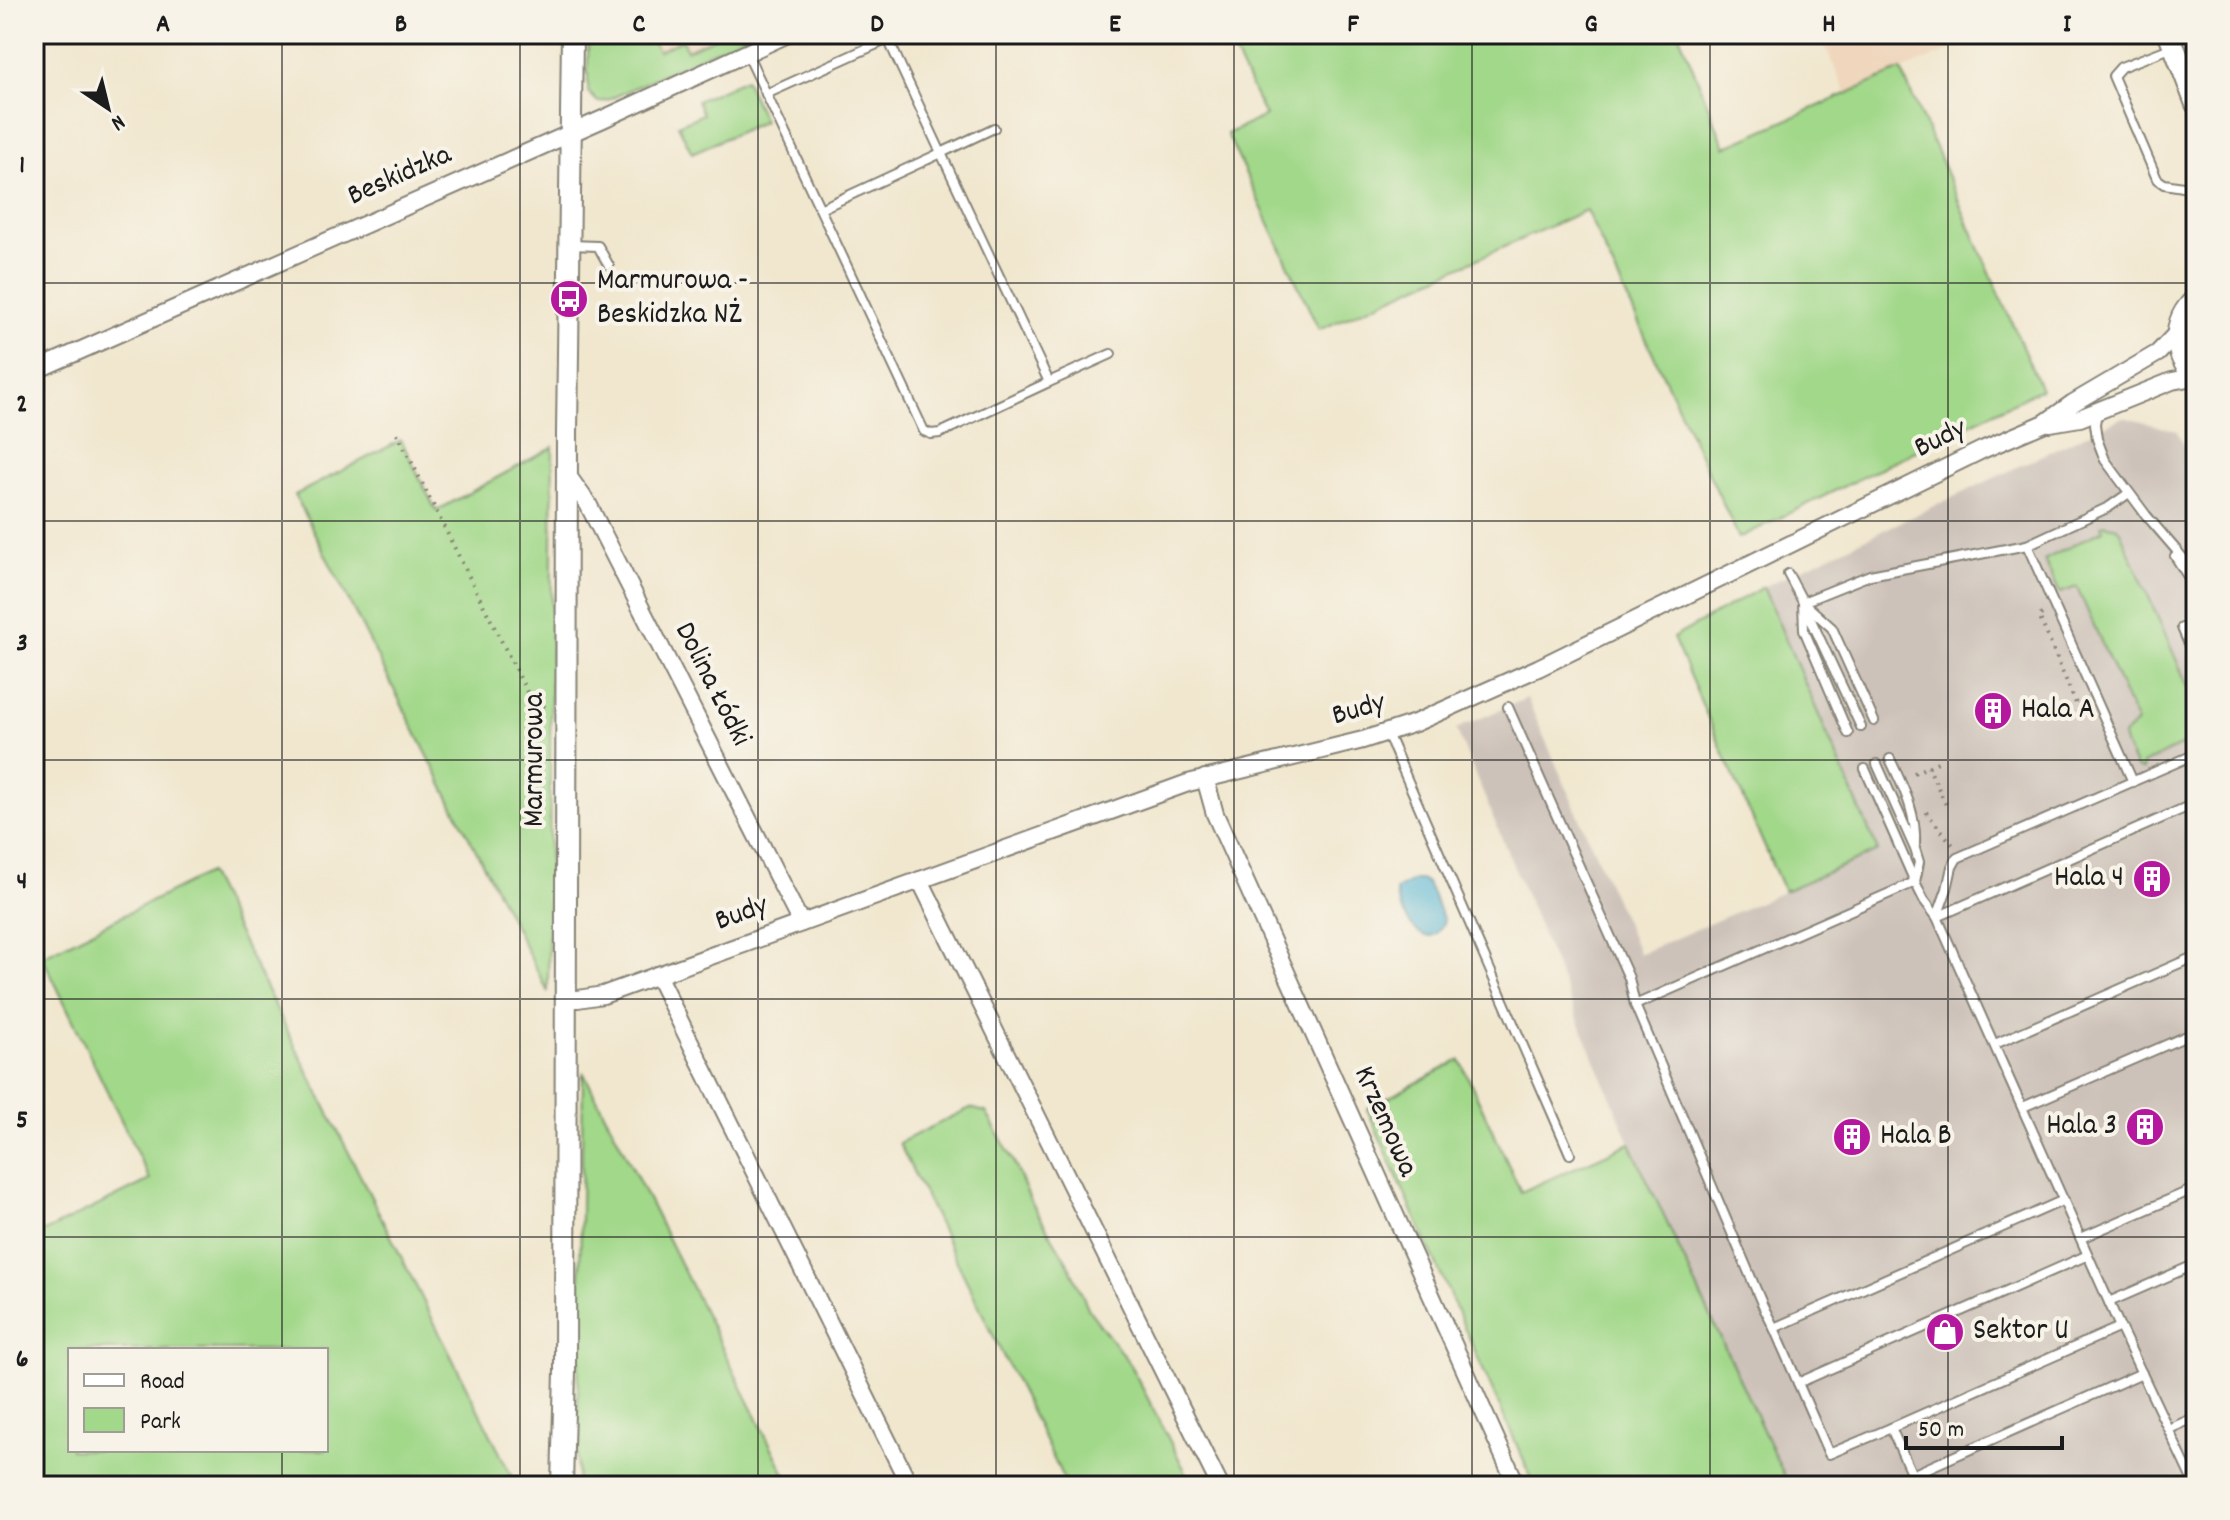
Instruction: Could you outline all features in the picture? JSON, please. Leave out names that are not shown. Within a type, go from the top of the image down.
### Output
[{"type":"street","name":"Marmurowa","points":[[562,1486],[572,34]]},
{"type":"street","name":"Beskidzka","points":[[34,371],[788,34]]},
{"type":"street","points":[[2171,41],[2191,75],[2196,104]]},
{"type":"street","points":[[2196,299],[2184,312],[2177,333],[2180,355],[2196,378]]},
{"type":"street","name":"Budy","points":[[565,999],[603,995],[1205,778],[1387,733],[1415,723],[1538,668],[1914,483],[2045,423],[2158,353],[2177,333]]},
{"type":"street","name":"Budy","points":[[2045,423],[2080,418],[2172,381],[2196,378]]},
{"type":"street","name":"Dolina Łódki","points":[[568,476],[588,504],[801,923]]},
{"type":"street","name":"Krzemowa","points":[[1205,778],[1215,814],[1517,1486]]},
{"type":"street","points":[[920,880],[1220,1486]]},
{"type":"street","points":[[657,975],[910,1486]]},
{"type":"lane","points":[[766,94],[900,34]]},
{"type":"lane","points":[[888,39],[1049,382]]},
{"type":"lane","points":[[2171,41],[2121,67],[2113,76],[2157,179],[2164,184],[2196,189]]},
{"type":"lane","points":[[747,53],[924,431],[940,433],[1111,354]]},
{"type":"lane","points":[[820,209],[994,128]]},
{"type":"lane","points":[[570,245],[598,246],[609,266]]},
{"type":"lane","points":[[2098,411],[2095,424],[2100,450],[2129,493],[2196,573]]},
{"type":"lane","points":[[1803,602],[1870,575],[2027,545],[2109,507],[2129,493]]},
{"type":"lane","points":[[2162,535],[2196,565]]},
{"type":"lane","points":[[2162,535],[2196,589]]},
{"type":"lane","points":[[2027,545],[2133,782]]},
{"type":"lane","points":[[1788,574],[1861,727]]},
{"type":"lane","points":[[1803,602],[1832,628],[1874,721]]},
{"type":"lane","points":[[1803,602],[1804,630],[1848,733]]},
{"type":"lane","points":[[2182,628],[2196,660]]},
{"type":"lane","points":[[1508,707],[1629,978],[1635,1005],[1829,1454],[2120,1327]]},
{"type":"lane","points":[[1387,733],[1570,1154]]},
{"type":"lane","points":[[1937,917],[1957,858],[2189,757],[2196,751]]},
{"type":"lane","points":[[1890,759],[1910,804],[1916,827],[1915,849]]},
{"type":"lane","points":[[1877,764],[1915,849],[1919,862],[1915,882]]},
{"type":"lane","points":[[1865,769],[1915,882],[1937,917],[2120,1327],[2195,1486]]},
{"type":"lane","points":[[1937,917],[2196,803]]},
{"type":"lane","points":[[1635,1005],[1915,882]]},
{"type":"lane","points":[[1995,1044],[2196,956]]},
{"type":"lane","points":[[2023,1107],[2196,1032]]},
{"type":"lane","points":[[2081,1238],[2196,1188]]},
{"type":"lane","points":[[1774,1328],[2064,1200]]},
{"type":"lane","points":[[1798,1383],[2088,1255]]},
{"type":"lane","points":[[2109,1302],[2196,1264]]},
{"type":"lane","points":[[1912,1475],[2142,1373]]},
{"type":"lane","points":[[2169,1429],[2196,1417]]},
{"type":"lane","points":[[1891,1428],[1917,1486]]},
{"type":"path","points":[[397,433],[530,698],[551,711],[566,711]]},
{"type":"path","points":[[1914,773],[1938,762]]},
{"type":"path","points":[[1928,766],[1948,809]]},
{"type":"path","points":[[1924,810],[1953,845]]},
{"type":"shaded area","points":[[588,34],[723,34],[607,86]]},
{"type":"shaded area","points":[[1820,34],[1990,34],[1846,93]]},
{"type":"shaded area","points":[[2123,417],[2177,431],[2196,469],[2196,1486],[1781,1486],[1630,1143],[1456,729],[1527,698],[1639,954],[1878,851],[1763,587]]},
{"type":"green space","points":[[588,34],[649,34],[658,51],[682,40],[687,50],[723,34],[750,34],[598,102],[588,92]]},
{"type":"green space","points":[[1253,34],[1679,34],[1725,147],[1901,70],[2041,389],[1739,538],[1586,210],[1319,330],[1227,134],[1265,116],[1231,46]]},
{"type":"green space","points":[[745,79],[764,121],[692,153],[678,125],[703,114],[697,101]]},
{"type":"green space","points":[[401,440],[436,511],[553,447],[548,992],[295,495]]},
{"type":"green space","points":[[2105,524],[2120,531],[2196,705],[2196,732],[2187,743],[2142,764],[2143,770],[2136,768],[2123,736],[2137,723],[2077,587],[2060,593],[2044,560],[2103,530],[2101,526]]},
{"type":"green space","points":[[1763,587],[1878,851],[1784,891],[1673,638]]},
{"type":"green space","points":[[208,873],[511,1475],[500,1486],[34,1486],[34,1237],[150,1180],[42,956]]},
{"type":"green space","points":[[1460,1060],[1521,1192],[1630,1143],[1789,1486],[1535,1486],[1367,1109]]},
{"type":"green space","points":[[583,1072],[618,1139],[791,1486],[577,1486]]},
{"type":"green space","points":[[970,1108],[986,1112],[1013,1160],[1030,1200],[1069,1265],[1089,1310],[1130,1364],[1193,1486],[1067,1486],[899,1143]]},
{"type":"water","points":[[1414,880],[1427,883],[1444,920],[1438,932],[1430,936],[1414,929],[1397,899],[1396,890]]},
{"type":"place","name":"Marmurowa - Beskidzka NŻ","points":[[569,299]]},
{"type":"place","name":"Hala A","points":[[1993,711]]},
{"type":"place","name":"Hala 4","points":[[2152,879]]},
{"type":"place","name":"Hala 3","points":[[2145,1127]]},
{"type":"place","name":"Hala B","points":[[1852,1137]]},
{"type":"place","name":"Sektor U","points":[[1945,1332]]}]
